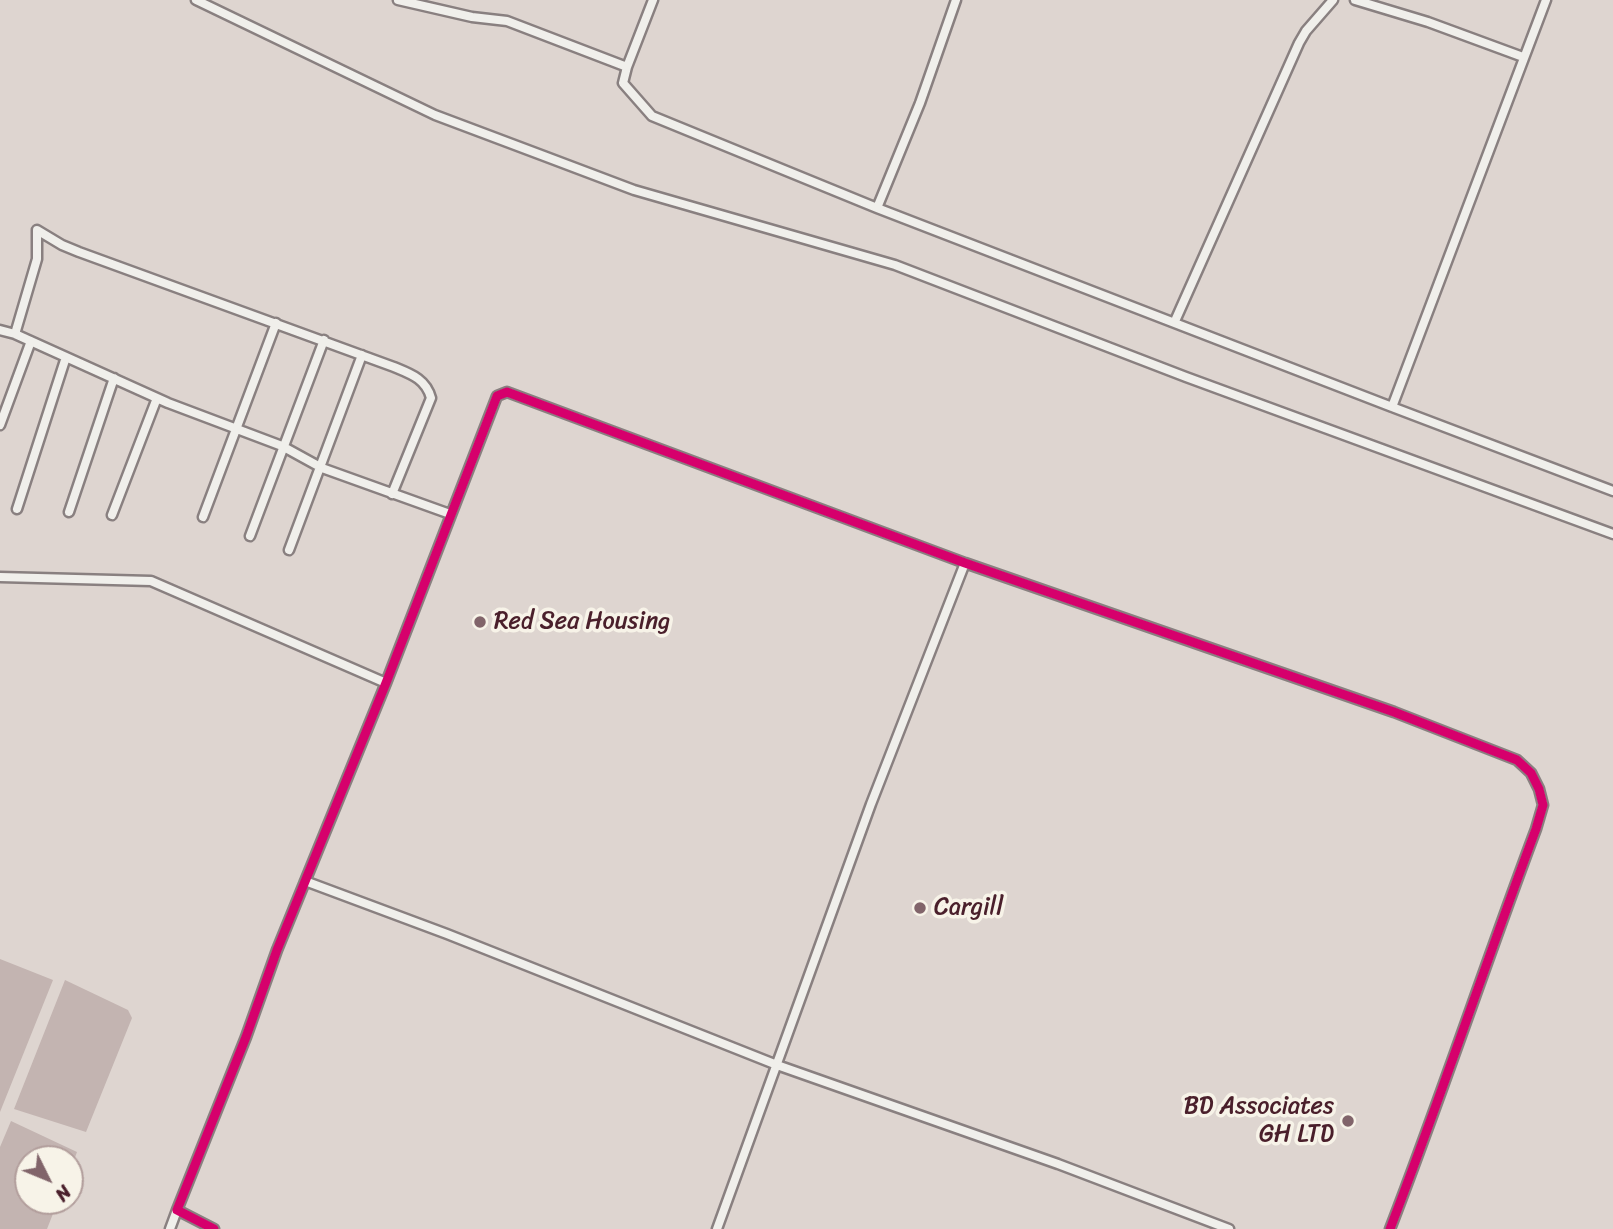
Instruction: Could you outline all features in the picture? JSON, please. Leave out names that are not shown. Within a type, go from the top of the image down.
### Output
[{"type":"street","points":[[196,0],[435,115],[634,190],[895,265],[1186,377],[1613,534]]},
{"type":"street","points":[[398,0],[472,17],[507,21],[627,67]]},
{"type":"street","points":[[653,0],[623,83],[652,116],[877,208],[1613,491]]},
{"type":"street","points":[[877,208],[925,91],[956,0]]},
{"type":"street","points":[[1175,321],[1299,43],[1332,0]]},
{"type":"street","points":[[1355,0],[1428,22],[1523,57]]},
{"type":"street","points":[[1392,407],[1545,0]]},
{"type":"street","points":[[15,334],[37,259],[37,230],[62,245],[324,340],[416,377],[428,387],[430,398],[392,494]]},
{"type":"street","points":[[203,517],[276,323]]},
{"type":"street","points":[[0,330],[15,334],[157,398],[282,446],[322,468],[450,514]]},
{"type":"street","points":[[250,536],[324,340]]},
{"type":"street","points":[[0,425],[31,341]]},
{"type":"street","points":[[289,550],[309,492],[322,468],[362,355]]},
{"type":"street","points":[[17,509],[66,357]]},
{"type":"street","points":[[69,512],[114,378]]},
{"type":"street","points":[[170,1229],[246,1037],[277,950],[386,683],[497,396],[506,392],[965,563],[1382,707],[1517,760],[1531,773],[1543,805],[1536,829],[1481,976],[1423,1145],[1390,1229]]},
{"type":"street","points":[[112,516],[157,398]]},
{"type":"street","points":[[717,1229],[872,804],[965,563]]},
{"type":"street","points":[[0,577],[151,580],[386,683]]},
{"type":"street","points":[[305,881],[777,1065],[1058,1164],[1229,1229]]},
{"type":"street","points":[[177,1210],[215,1229]]},
{"type":"shaded area","points":[[0,0],[1613,0],[1613,1229],[0,1229]]},
{"type":"shaded area","points":[[0,959],[53,980],[0,1112]]},
{"type":"shaded area","points":[[65,980],[128,1010],[132,1018],[86,1132],[14,1109]]},
{"type":"shaded area","points":[[11,1121],[62,1145],[14,1145],[14,1215],[52,1215],[47,1229],[0,1229],[0,1147]]},
{"type":"cycle path","points":[[214,1229],[177,1210],[497,396],[507,392],[965,563],[1394,712],[1517,760],[1531,773],[1543,805],[1536,829],[1390,1229]]},
{"type":"place","name":"Red Sea Housing","points":[[480,622]]},
{"type":"place","name":"Cargill","points":[[920,908]]},
{"type":"place","name":"BD Associates GH LTD","points":[[1348,1121]]}]
